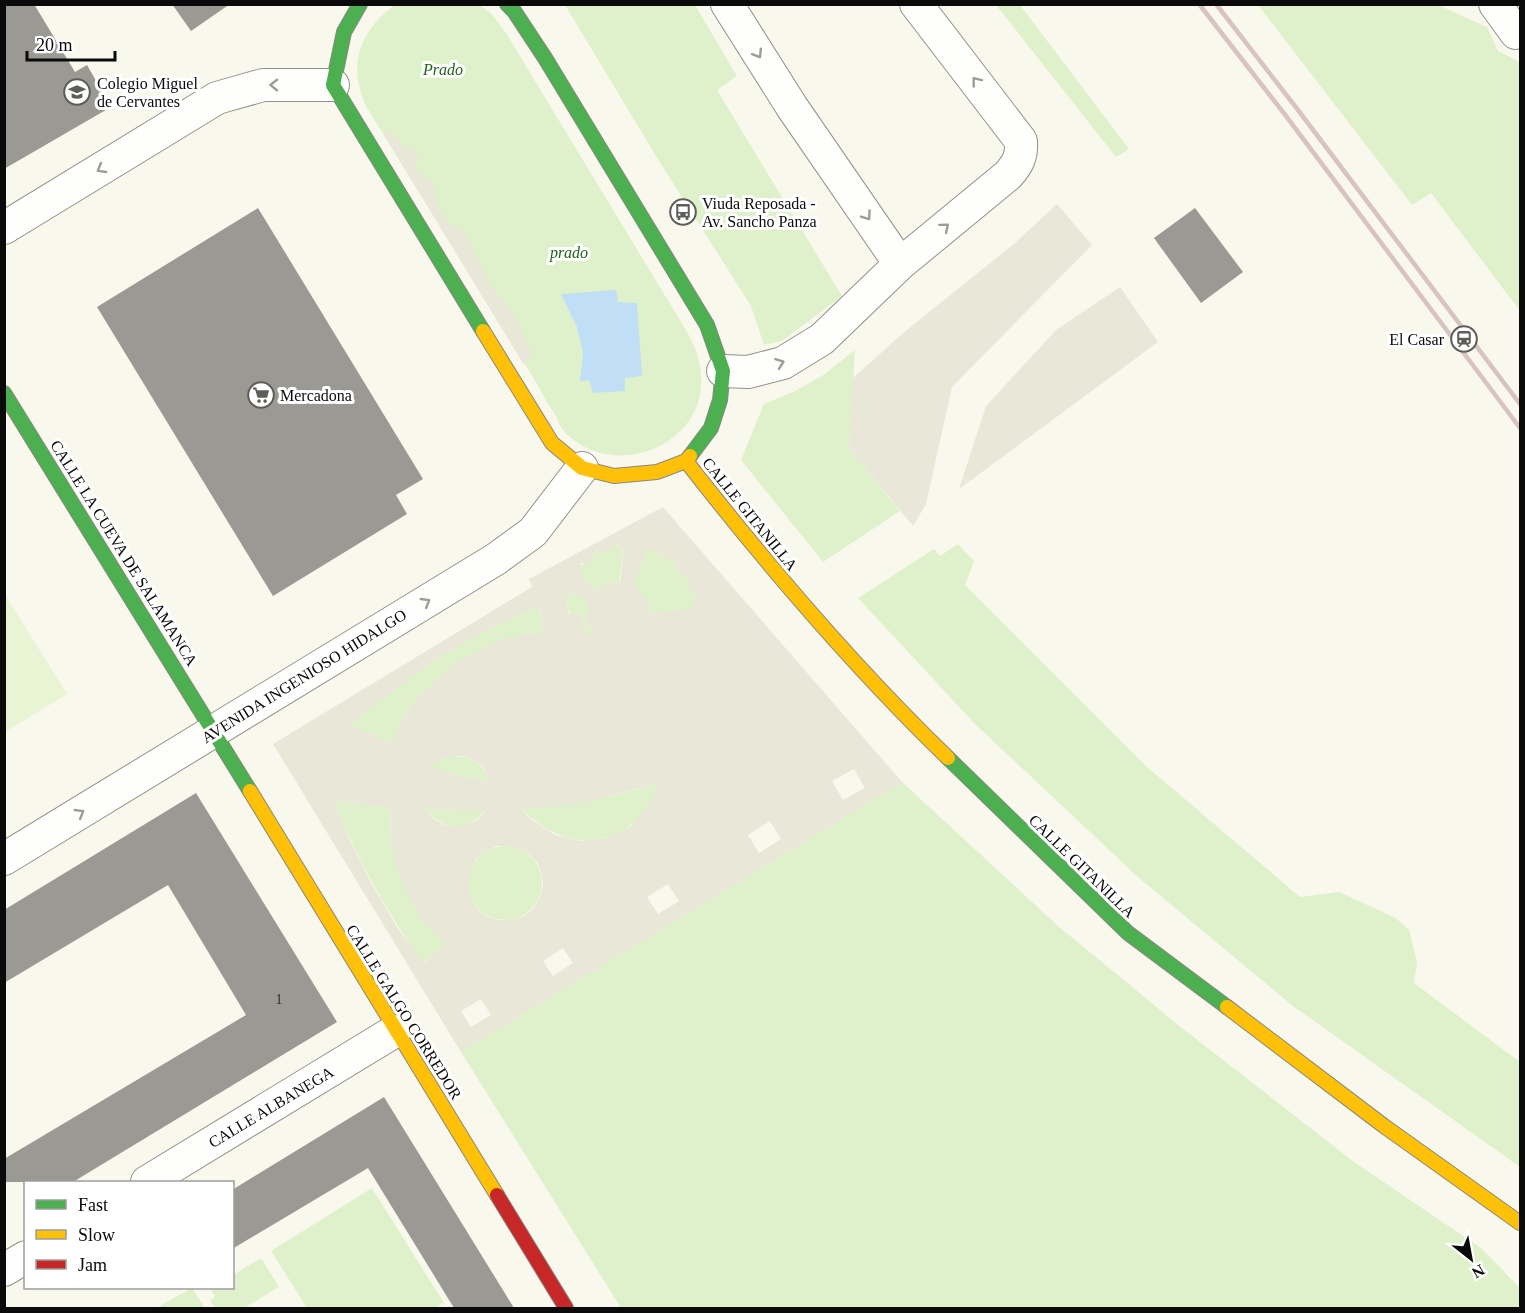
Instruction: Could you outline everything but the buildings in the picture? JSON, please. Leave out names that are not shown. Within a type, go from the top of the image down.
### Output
[{"type":"street","points":[[360,4],[350,16],[338,52],[333,86],[552,443],[582,468],[614,476],[657,471],[686,461],[711,428],[720,400],[723,371],[707,325],[545,58],[507,4]]},
{"type":"street","points":[[727,4],[792,107],[900,264]]},
{"type":"street","points":[[723,371],[748,372],[783,363],[806,350],[835,327],[900,264],[1008,175],[1017,165],[1022,154],[1021,141],[916,4]]},
{"type":"street","points":[[1495,4],[1516,25]]},
{"type":"street","points":[[4,228],[217,98],[263,85],[333,86]]},
{"type":"street","name":"CALLE LA CUEVA DE SALAMANCA","points":[[4,393],[215,731]]},
{"type":"street","name":"CALLE GITANILLA","points":[[686,461],[745,536],[908,719],[1128,933],[1384,1126],[1521,1223]]},
{"type":"street","name":"AVENIDA INGENIOSO HIDALGO","points":[[4,860],[505,552],[533,532],[582,468]]},
{"type":"street","name":"CALLE GALGO CORREDOR","points":[[215,731],[566,1308]]},
{"type":"street","name":"CALLE ALBANEGA","points":[[149,1181],[396,1031]]},
{"type":"street","points":[[4,1270],[24,1258]]},
{"type":"green space","points":[[394,5],[479,5],[491,13],[506,33],[695,348],[701,376],[698,401],[688,423],[671,439],[651,450],[628,455],[604,454],[581,445],[562,429],[537,384],[366,106],[360,91],[358,63],[360,50],[373,26]]},
{"type":"green space","points":[[565,5],[695,5],[737,76],[717,90],[842,296],[782,341],[764,345],[751,306],[659,161]]},
{"type":"green space","points":[[996,5],[1020,5],[1129,149],[1116,157]]},
{"type":"green space","points":[[1258,5],[1438,5],[1487,27],[1498,51],[1520,62],[1520,311],[1431,193],[1412,205]]},
{"type":"green space","points":[[855,350],[849,448],[900,511],[823,562],[741,460],[764,404],[793,392],[822,376]]},
{"type":"green space","points":[[615,544],[624,547],[619,582],[605,584],[595,591],[578,575],[583,568],[580,566],[595,557],[592,553],[596,550],[599,553],[615,548]]},
{"type":"green space","points":[[958,544],[974,561],[965,585],[1146,766],[1300,897],[1339,892],[1396,918],[1409,930],[1417,962],[1414,983],[1520,1062],[1520,1167],[1293,1006],[1140,879],[976,725],[858,598],[934,549],[940,556]]},
{"type":"green space","points":[[647,549],[660,550],[658,554],[672,563],[675,559],[678,562],[675,566],[685,578],[689,576],[692,595],[697,594],[694,608],[650,613],[648,602],[632,586]]},
{"type":"green space","points":[[569,592],[588,601],[586,620],[593,635],[590,637],[583,626],[581,614],[570,614],[566,604]]},
{"type":"green space","points":[[4,593],[67,694],[5,732],[4,732]]},
{"type":"green space","points":[[540,606],[543,633],[520,635],[452,665],[415,701],[401,721],[391,743],[348,724],[441,656],[491,628]]},
{"type":"green space","points":[[451,756],[465,757],[475,761],[490,781],[457,776],[430,767],[439,760]]},
{"type":"green space","points":[[659,782],[649,805],[633,823],[618,833],[602,839],[568,838],[535,821],[521,808],[591,801]]},
{"type":"green space","points":[[902,782],[1058,926],[1182,1028],[1354,1162],[1481,1248],[1520,1288],[1520,1308],[621,1308],[461,1052]]},
{"type":"green space","points":[[334,801],[390,807],[393,846],[403,882],[421,914],[446,944],[423,963],[397,925],[374,885]]},
{"type":"green space","points":[[422,806],[454,810],[486,810],[469,824],[453,827],[445,825]]},
{"type":"green space","points":[[498,846],[512,846],[526,852],[536,862],[542,876],[542,890],[536,904],[526,914],[512,920],[498,920],[484,914],[474,904],[468,890],[468,876],[474,862],[484,852]]},
{"type":"green space","points":[[372,1188],[444,1303],[435,1308],[307,1308],[271,1251]]},
{"type":"green space","points":[[261,1258],[279,1287],[244,1308],[215,1308],[210,1301],[215,1297],[211,1289],[234,1289],[234,1274]]},
{"type":"green space","points":[[193,1289],[205,1308],[156,1308]]},
{"type":"shaded area","points":[[388,130],[405,146],[419,153],[415,161],[417,171],[425,179],[434,181],[434,196],[441,212],[452,226],[465,233],[491,286],[515,316],[533,356],[524,365],[384,135]]},
{"type":"shaded area","points":[[1057,204],[1092,245],[952,387],[926,504],[913,526],[849,448],[853,378],[903,333],[1015,243]]},
{"type":"shaded area","points":[[1120,287],[1158,342],[959,489],[986,406],[1056,330]]},
{"type":"shaded area","points":[[663,507],[902,782],[461,1052],[273,744],[532,587],[529,579]],"holes":[[[615,544],[624,548],[620,582],[605,584],[595,591],[579,575],[583,568],[580,565],[582,562],[586,565],[595,556],[593,553],[596,550],[599,554],[615,548]],[[656,548],[660,550],[658,554],[672,563],[675,560],[678,562],[675,566],[685,578],[689,577],[690,580],[687,582],[692,595],[696,594],[697,597],[692,599],[694,608],[650,613],[648,602],[633,586],[647,549],[654,552]],[[569,592],[588,601],[586,620],[593,634],[590,637],[583,626],[581,614],[569,614],[566,604]],[[540,606],[543,633],[520,635],[496,642],[452,665],[415,701],[401,721],[391,743],[349,724],[441,656],[491,628]],[[451,756],[463,756],[483,767],[490,781],[457,776],[431,767],[439,760]],[[854,769],[865,788],[843,800],[832,781]],[[658,783],[648,806],[631,826],[607,838],[581,841],[555,835],[533,821],[521,809],[593,801]],[[334,801],[390,807],[391,843],[401,881],[420,917],[445,944],[424,963],[397,927],[373,886]],[[423,807],[486,811],[477,820],[455,827],[444,825],[434,819]],[[770,821],[781,839],[759,853],[748,835]],[[497,846],[509,846],[530,855],[538,864],[543,887],[533,909],[524,916],[511,920],[498,920],[486,916],[476,907],[470,896],[468,883],[470,871],[476,859],[486,851]],[[668,884],[679,901],[658,914],[647,897]],[[563,948],[573,963],[553,976],[543,961]],[[481,999],[491,1015],[471,1027],[461,1011]]]},
{"type":"water","points":[[616,290],[618,302],[637,303],[642,376],[625,378],[625,391],[593,393],[589,380],[580,381],[583,353],[577,327],[561,294]]},
{"type":"railway","points":[[1199,4],[1520,428]]},
{"type":"railway","points":[[1216,4],[1520,404]]},
{"type":"traffic: fast","points":[[360,4],[344,32],[333,85],[483,331]]},
{"type":"traffic: fast","points":[[507,4],[545,58],[707,325],[723,371],[720,400],[711,428],[690,456]]},
{"type":"traffic: fast","points":[[4,393],[250,791]]},
{"type":"traffic: fast","points":[[948,758],[1128,933],[1227,1007]]},
{"type":"traffic: slow","points":[[483,331],[552,443],[582,468],[614,476],[657,472],[686,461],[690,456]]},
{"type":"traffic: slow","points":[[686,461],[812,614],[878,687],[948,758]]},
{"type":"traffic: slow","points":[[250,791],[497,1195]]},
{"type":"traffic: slow","points":[[1227,1007],[1384,1126],[1520,1223]]},
{"type":"traffic: jam","points":[[497,1195],[566,1308]]},
{"type":"place","name":"Colegio Miguel de Cervantes","points":[[77,92]]},
{"type":"place","name":"Viuda Reposada - Av. Sancho Panza","points":[[683,212]]},
{"type":"place","name":"El Casar","points":[[1464,339]]},
{"type":"place","name":"Mercadona","points":[[261,395]]},
{"type":"park label","name":"Prado","points":[[443,69]]},
{"type":"park label","name":"prado","points":[[569,252]]}]
